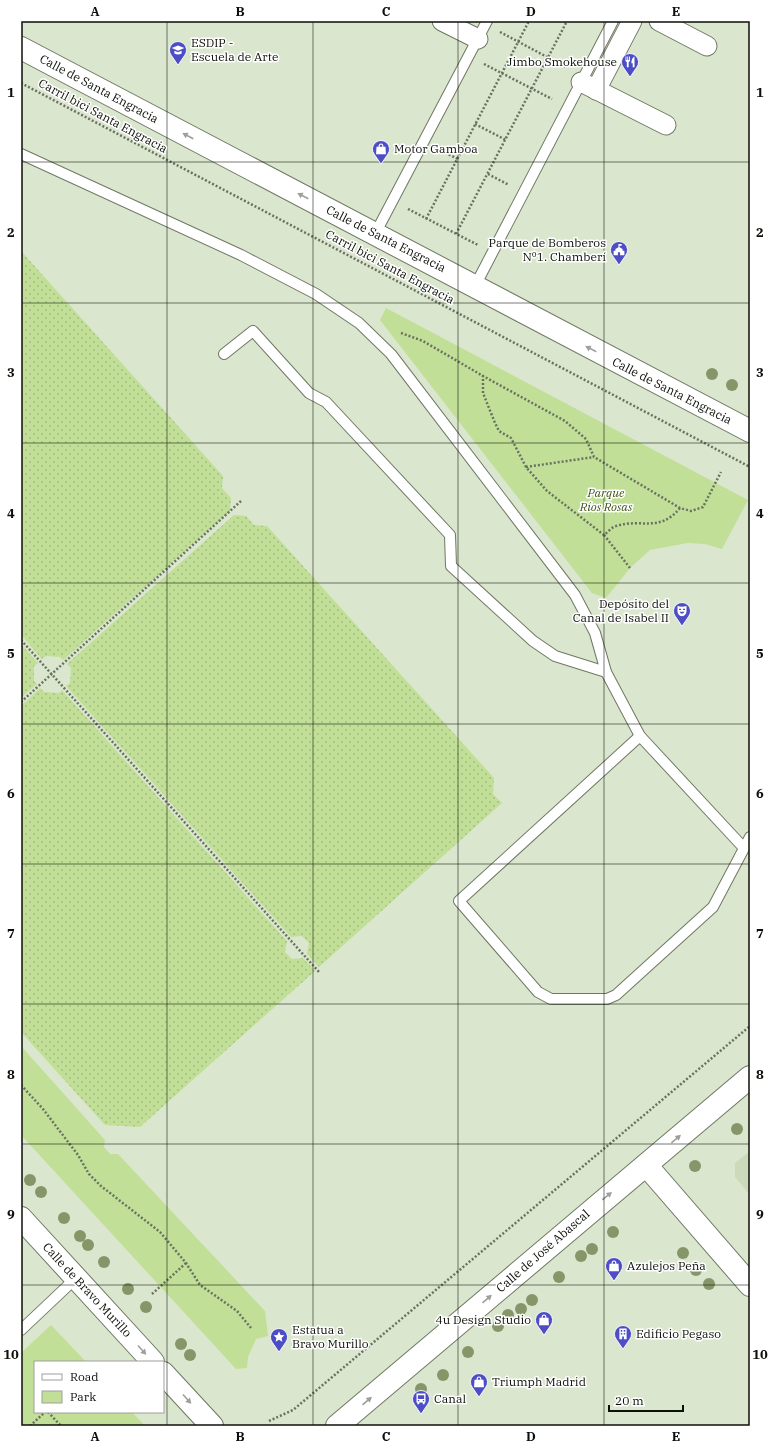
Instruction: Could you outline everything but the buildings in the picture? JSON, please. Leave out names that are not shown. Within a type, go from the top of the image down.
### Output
[{"type":"main road","name":"Calle de Santa Engracia","points":[[21,48],[750,431]]},
{"type":"main road","name":"Calle de José Abascal","points":[[337,1426],[750,1076]]},
{"type":"main road","points":[[646,1165],[750,1285]]},
{"type":"main road","name":"Calle de Bravo Murillo","points":[[21,1218],[152,1361]]},
{"type":"main road","points":[[164,1373],[212,1426]]},
{"type":"street","points":[[632,21],[587,83],[666,125]]},
{"type":"street","points":[[660,21],[707,46]]},
{"type":"street","points":[[450,23],[483,28]]},
{"type":"lane","points":[[475,286],[568,108],[587,83],[613,21]]},
{"type":"lane","points":[[375,234],[483,28]]},
{"type":"lane","points":[[21,154],[241,255],[316,294],[359,324],[391,354],[575,595],[595,633],[606,672],[640,736],[743,847]]},
{"type":"lane","points":[[224,354],[252,331],[309,393],[326,402],[450,535],[451,566],[533,641],[555,656],[606,672]]},
{"type":"lane","points":[[640,736],[459,901],[538,992],[551,999],[607,999],[616,995],[714,907],[743,847],[750,837]]},
{"type":"lane","points":[[21,1330],[76,1278]]},
{"type":"path","points":[[492,253],[426,219],[529,21]]},
{"type":"path","points":[[456,234],[567,21]]},
{"type":"path","points":[[483,28],[518,42],[548,58],[587,83]]},
{"type":"path","points":[[469,56],[568,108]]},
{"type":"path","name":"Carril bici Santa Engracia","points":[[21,83],[750,467]]},
{"type":"path","points":[[475,124],[506,140]]},
{"type":"path","points":[[488,174],[524,193]]},
{"type":"path","points":[[401,333],[423,341],[565,421],[586,439],[594,457],[680,508],[691,511],[703,507],[721,472]]},
{"type":"path","points":[[483,376],[483,394],[494,423],[499,431],[511,438],[526,467],[547,491],[604,535],[630,568]]},
{"type":"path","points":[[526,467],[594,457]]},
{"type":"path","points":[[21,702],[241,501]]},
{"type":"path","points":[[604,535],[616,526],[659,523],[672,518],[680,508]]},
{"type":"path","points":[[21,640],[319,972]]},
{"type":"path","points":[[269,1421],[293,1410],[750,1026]]},
{"type":"path","points":[[21,1085],[43,1109],[78,1155],[89,1174],[101,1186],[160,1232],[186,1263],[200,1285],[237,1311],[251,1328]]},
{"type":"path","points":[[152,1294],[186,1263]]},
{"type":"path","points":[[30,1426],[46,1413]]},
{"type":"path","points":[[48,1413],[61,1426]]},
{"type":"shaded area","points":[[750,1151],[750,1195],[735,1177],[735,1163]]},
{"type":"green space","points":[[21,251],[223,476],[222,488],[231,498],[230,511],[63,660],[60,657],[46,656],[42,659],[21,635]]},
{"type":"green space","name":"Parque Ríos Rosas","points":[[386,308],[748,500],[722,549],[705,544],[688,543],[650,550],[630,568],[606,598],[592,593],[380,320]]},
{"type":"green space","points":[[234,515],[246,516],[254,525],[267,526],[494,778],[493,794],[502,803],[319,967],[307,954],[309,943],[302,936],[291,937],[66,686],[70,683],[71,668],[67,664]]},
{"type":"green space","points":[[21,644],[38,663],[34,666],[34,681],[37,684],[21,698]]},
{"type":"green space","points":[[40,688],[44,692],[59,693],[62,690],[287,941],[285,952],[292,959],[303,958],[315,971],[140,1127],[105,1125],[21,1032],[21,706]]},
{"type":"green space","points":[[21,1046],[105,1140],[104,1147],[110,1154],[118,1154],[265,1311],[268,1336],[256,1339],[248,1357],[247,1368],[236,1369],[21,1135]]},
{"type":"green space","points":[[51,1325],[85,1361],[34,1361],[34,1413],[133,1413],[145,1426],[21,1426],[21,1353]]},
{"type":"place","name":"ESDIP - Escuela de Arte","points":[[178,65]]},
{"type":"place","name":"Jimbo Smokehouse","points":[[630,77]]},
{"type":"place","name":"Motor Gamboa","points":[[381,164]]},
{"type":"place","name":"Parque de Bomberos Nº1. Chamberí","points":[[619,265]]},
{"type":"place","name":"Depósito del Canal de Isabel II","points":[[682,626]]},
{"type":"place","name":"Azulejos Peña","points":[[614,1281]]},
{"type":"place","name":"4u Design Studio","points":[[544,1335]]},
{"type":"place","name":"Edificio Pegaso","points":[[623,1349]]},
{"type":"place","name":"Estatua a Bravo Murillo","points":[[279,1352]]},
{"type":"place","name":"Triumph Madrid","points":[[479,1397]]},
{"type":"place","name":"Canal","points":[[421,1414]]}]
